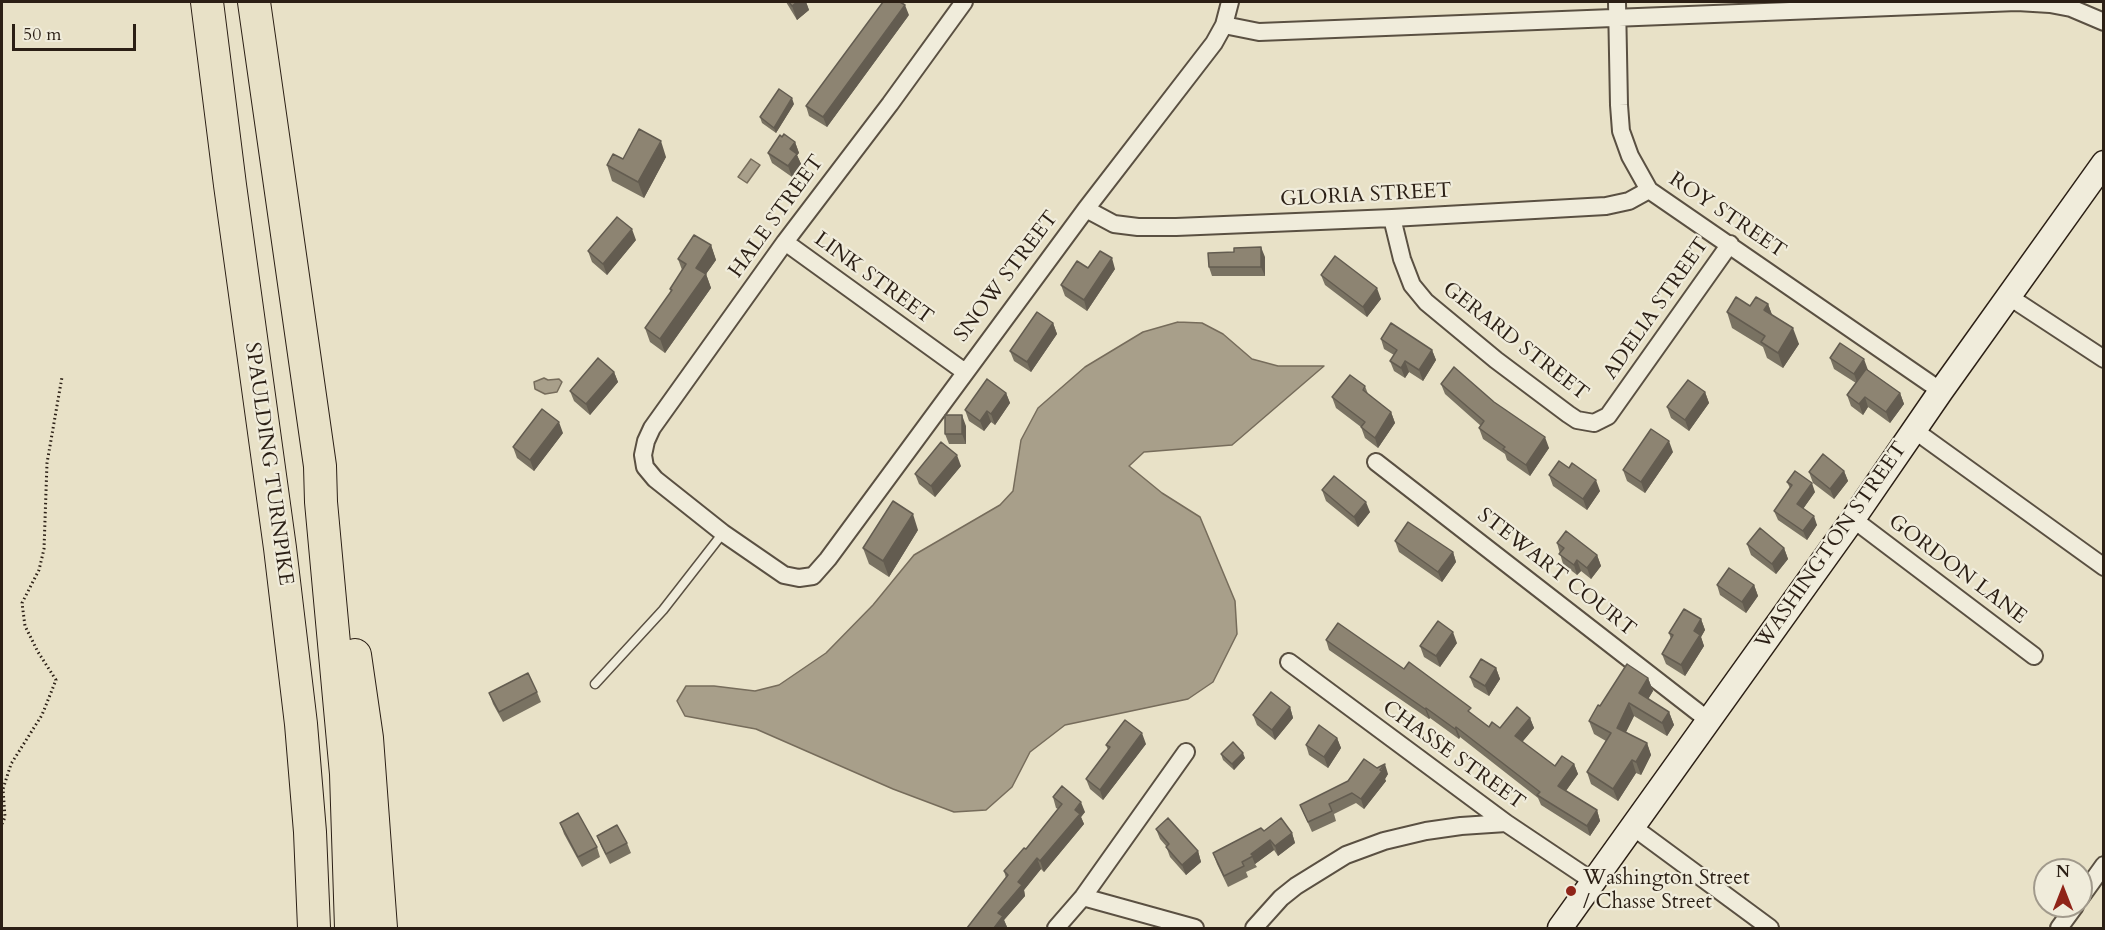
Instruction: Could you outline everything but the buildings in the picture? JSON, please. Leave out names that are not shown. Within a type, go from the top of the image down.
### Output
[{"type":"highway","name":"SPAULDING TURNPIKE","points":[[207,2],[279,536],[301,723],[310,832],[314,928]]},
{"type":"highway","name":"SPAULDING TURNPIKE","points":[[254,2],[320,466],[321,502],[346,774],[351,928]]},
{"type":"highway","points":[[320,466],[338,532],[367,738],[381,928]]},
{"type":"main road","name":"WASHINGTON STREET","points":[[1560,928],[1853,519],[2103,163]]},
{"type":"street","name":"HALE STREET","points":[[723,533],[655,479],[645,467],[643,455],[646,441],[652,428],[785,242],[890,104],[963,2]]},
{"type":"street","name":"SNOW STREET","points":[[723,533],[784,575],[800,579],[813,576],[828,559],[1086,209],[1214,43],[1224,25],[1230,2]]},
{"type":"street","points":[[1224,25],[1259,32],[1617,10],[2017,2],[2071,8],[2103,22]]},
{"type":"street","name":"ROY STREET","points":[[1617,10],[1621,131],[1630,156],[1649,190],[1941,391]]},
{"type":"street","name":"GLORIA STREET","points":[[1086,209],[1114,224],[1138,227],[1392,218],[1606,206],[1629,201],[1649,190]]},
{"type":"street","name":"GERARD STREET","points":[[1392,218],[1401,259],[1412,285],[1426,302],[1496,360],[1568,414],[1577,420],[1594,423]]},
{"type":"street","name":"LINK STREET","points":[[785,242],[965,372]]},
{"type":"street","name":"ADELIA STREET","points":[[1594,423],[1608,416],[1730,244]]},
{"type":"street","points":[[2008,296],[2103,360]]},
{"type":"street","points":[[1914,430],[2103,567]]},
{"type":"street","name":"STEWART COURT","points":[[1376,462],[1708,720]]},
{"type":"street","name":"GORDON LANE","points":[[1853,519],[2034,656]]},
{"type":"street","name":"CHASSE STREET","points":[[1288,662],[1506,823],[1594,882]]},
{"type":"street","points":[[1056,928],[1083,897],[1186,752]]},
{"type":"street","points":[[1254,928],[1281,898],[1296,886],[1346,855],[1384,840],[1426,831],[1506,823]]},
{"type":"street","points":[[1633,827],[1770,928]]},
{"type":"street","points":[[2093,880],[2103,866]]},
{"type":"street","points":[[1083,897],[1195,928]]},
{"type":"lane","points":[[595,684],[663,610],[723,533]]},
{"type":"path","points":[[2,824],[5,817],[3,789],[10,764],[42,715],[56,680],[38,652],[26,626],[22,603],[39,570],[44,549],[47,463],[62,377]]},
{"type":"shaded area","points":[[751,159],[760,165],[747,183],[738,177]]},
{"type":"shaded area","points":[[1178,322],[1202,323],[1223,334],[1252,359],[1278,366],[1324,366],[1232,445],[1144,452],[1129,466],[1162,493],[1200,517],[1235,601],[1237,634],[1213,682],[1188,699],[1065,725],[1030,752],[1012,787],[986,810],[954,812],[893,789],[756,729],[685,716],[677,701],[686,686],[714,686],[755,691],[779,685],[826,653],[873,605],[914,555],[1000,505],[1013,491],[1021,440],[1038,408],[1085,367],[1143,332]]},
{"type":"shaded area","points":[[544,378],[559,379],[562,382],[557,392],[545,394],[535,389],[534,382]]},
{"type":"place","name":"Washington Street / Chasse Street","points":[[1571,891]]}]
